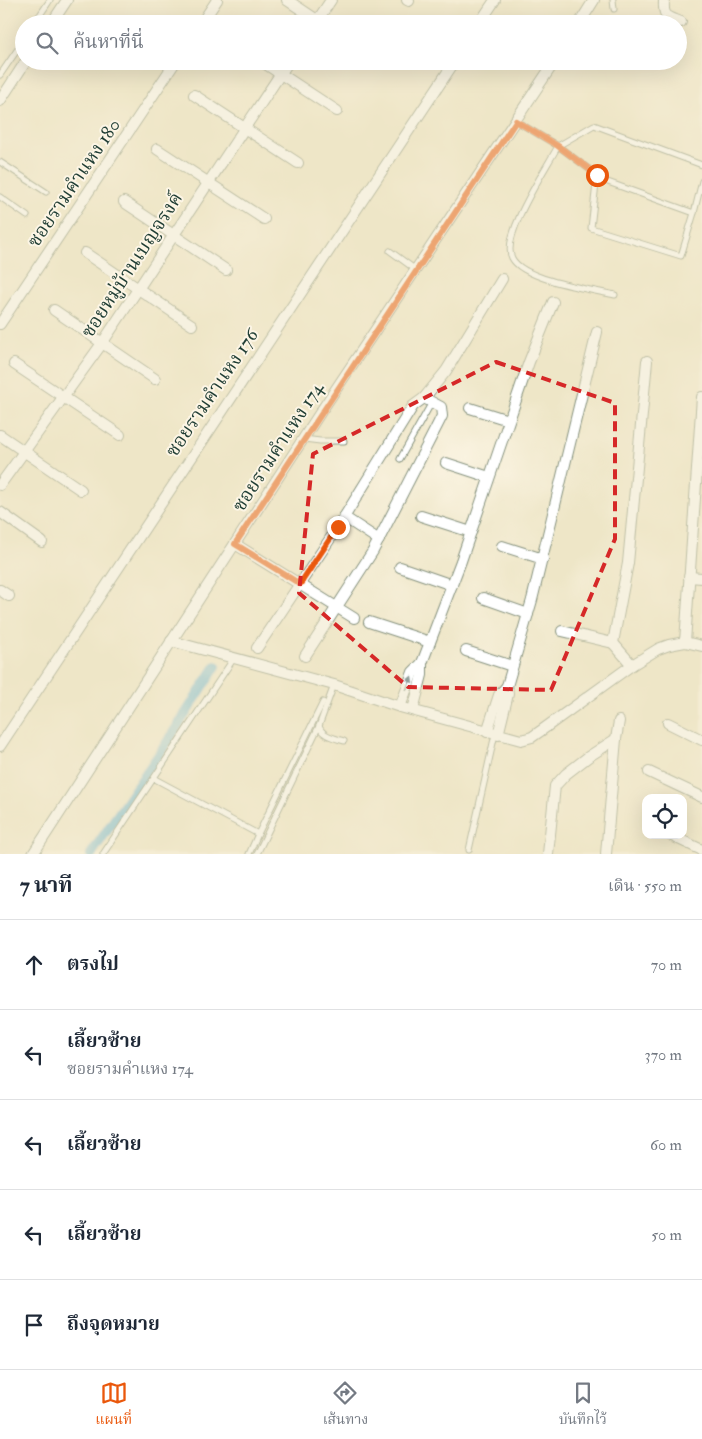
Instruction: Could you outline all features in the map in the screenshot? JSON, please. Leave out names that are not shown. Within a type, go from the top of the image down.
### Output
[{"type":"street","points":[[57,15],[67,0]]},
{"type":"street","points":[[207,15],[217,0]]},
{"type":"street","points":[[287,0],[307,15]]},
{"type":"street","points":[[323,15],[331,0]]},
{"type":"street","points":[[485,15],[495,0]]},
{"type":"street","points":[[585,15],[594,0]]},
{"type":"street","points":[[664,0],[663,10],[666,15]]},
{"type":"street","points":[[0,100],[20,70]]},
{"type":"street","name":"ซอยรามคำแหง 180","points":[[0,324],[170,70]]},
{"type":"street","points":[[275,70],[336,111]]},
{"type":"street","name":"ซอยหมู่บ้านเบญจรงค์","points":[[0,486],[103,342],[284,70]]},
{"type":"street","name":"ซอยรามคำแหง 176","points":[[0,746],[448,70]]},
{"type":"street","name":"ซอยรามคำแหง 174","points":[[33,854],[304,439],[549,70]]},
{"type":"street","points":[[194,95],[298,163]]},
{"type":"street","points":[[157,149],[264,219]]},
{"type":"street","points":[[124,202],[226,270]]},
{"type":"street","points":[[85,252],[192,325]]},
{"type":"street","points":[[257,648],[344,517],[414,406],[428,400],[502,279]]},
{"type":"street","points":[[413,710],[422,675],[422,663],[471,532],[508,420],[553,302]]},
{"type":"street","points":[[54,310],[155,379]]},
{"type":"street","points":[[494,734],[508,694],[507,686],[512,666],[543,559],[597,332]]},
{"type":"street","points":[[613,643],[629,555],[647,360]]},
{"type":"street","points":[[14,364],[120,435]]},
{"type":"street","points":[[685,642],[697,518],[702,397]]},
{"type":"street","points":[[305,656],[379,540],[442,416],[441,407],[428,400]]},
{"type":"street","points":[[470,408],[508,420]]},
{"type":"street","points":[[0,435],[81,490]]},
{"type":"street","points":[[446,463],[490,476]]},
{"type":"street","points":[[0,512],[42,542]]},
{"type":"street","points":[[421,516],[471,532]]},
{"type":"street","points":[[344,517],[379,540]]},
{"type":"street","points":[[235,544],[354,618]]},
{"type":"street","points":[[502,546],[543,559]]},
{"type":"street","points":[[400,567],[452,585]]},
{"type":"street","points":[[690,577],[702,578]]},
{"type":"street","points":[[0,590],[9,596]]},
{"type":"street","points":[[483,598],[528,614]]},
{"type":"street","points":[[369,622],[430,642]]},
{"type":"street","points":[[562,631],[613,643],[632,666]]},
{"type":"street","points":[[171,641],[334,685],[400,707],[521,740],[532,737],[658,649],[685,642],[702,646]]},
{"type":"street","points":[[466,651],[512,666]]},
{"type":"street","points":[[400,707],[413,672],[422,663]]},
{"type":"street","points":[[606,854],[619,721]]},
{"type":"street","points":[[668,723],[702,740]]},
{"type":"street","points":[[548,854],[555,786],[580,762],[616,739]]},
{"type":"street","points":[[649,772],[702,797]]},
{"type":"street","points":[[679,839],[702,850]]},
{"type":"lane","points":[[40,15],[50,0]]},
{"type":"lane","points":[[613,0],[614,9]]},
{"type":"lane","points":[[0,76],[15,54]]},
{"type":"lane","points":[[516,121],[558,146],[605,181],[694,213]]},
{"type":"lane","points":[[615,295],[551,281],[519,266],[512,259],[510,251],[512,237],[519,215],[558,146],[594,125],[702,166]]},
{"type":"lane","points":[[0,162],[46,192]]},
{"type":"lane","points":[[597,175],[591,228],[681,256],[702,181]]},
{"type":"lane","points":[[0,198],[27,216]]},
{"type":"lane","points":[[390,252],[416,270]]},
{"type":"lane","points":[[400,459],[428,400]]},
{"type":"lane","points":[[304,439],[320,442],[344,441]]},
{"type":"lane","points":[[104,854],[235,658]]},
{"type":"lane","points":[[258,854],[319,726],[334,685]]},
{"type":"lane","points":[[249,854],[323,702]]},
{"type":"lane","points":[[319,726],[324,734],[344,741]]},
{"type":"lane","points":[[470,850],[494,734]]},
{"type":"lane","points":[[154,779],[258,834]]},
{"type":"highlighted area","points":[[496,362],[615,403],[615,539],[551,690],[408,687],[299,593],[313,454]]},
{"type":"waterway","points":[[91,854],[166,744],[216,666]]},
{"type":"route","points":[[338,527],[300,584],[235,544],[516,121],[558,146],[597,175]]}]
